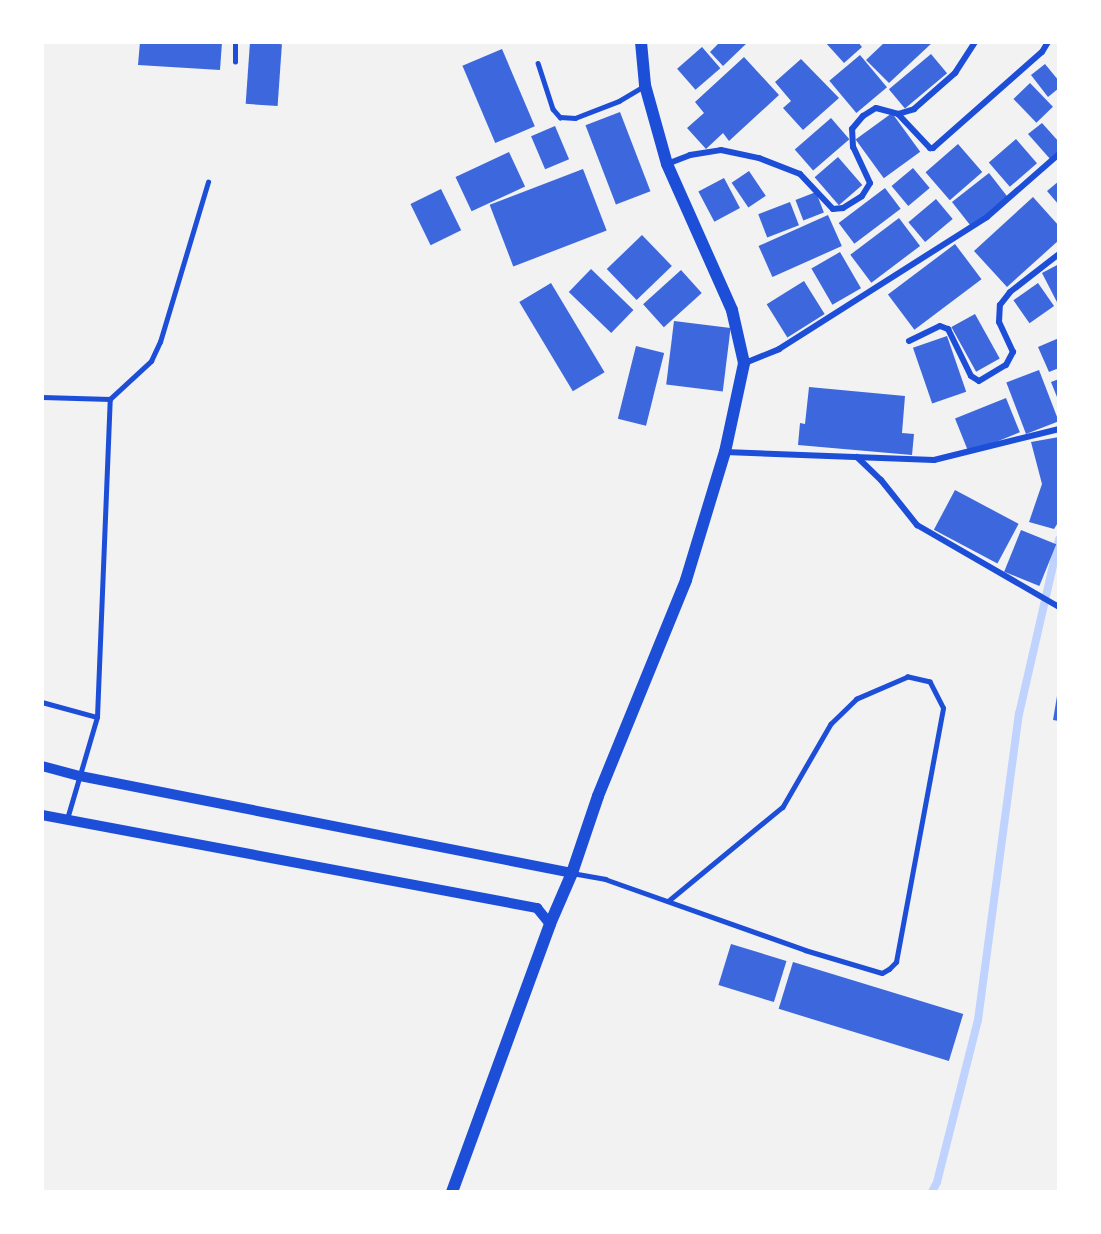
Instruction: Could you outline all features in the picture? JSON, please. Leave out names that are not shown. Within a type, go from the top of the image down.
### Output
[{"type":"main road","points":[[452,1192],[550,924],[572,873],[598,796],[686,580],[725,452],[744,363],[732,310],[667,164],[645,85],[641,42]]},
{"type":"street","points":[[898,114],[914,109],[955,74],[975,42]]},
{"type":"street","points":[[667,164],[690,155],[721,150],[759,158],[800,174],[833,209],[843,208],[862,196],[870,183],[853,147],[852,129],[863,116],[876,108],[898,114],[930,148],[933,147],[1042,52],[1048,42]]},
{"type":"street","points":[[744,363],[779,349],[987,217],[1059,154]]},
{"type":"street","points":[[909,341],[940,326],[948,329],[971,376],[979,381],[1006,365],[1013,352],[999,322],[1000,305],[1010,292],[1059,254]]},
{"type":"street","points":[[725,452],[934,460],[1059,429]]},
{"type":"street","points":[[856,457],[881,480],[917,525],[946,544],[1059,607]]},
{"type":"street","points":[[42,766],[80,776],[572,873]]},
{"type":"street","points":[[42,815],[67,822],[537,908],[550,924]]},
{"type":"lane","points":[[234,62],[235,42]]},
{"type":"lane","points":[[538,63],[553,109],[560,117],[575,118],[619,101],[645,85]]},
{"type":"lane","points":[[42,397],[110,399],[151,361],[160,342],[208,182]]},
{"type":"lane","points":[[67,822],[97,717],[110,399]]},
{"type":"lane","points":[[572,873],[605,879],[805,950],[882,973],[896,962],[943,708],[930,682],[908,677],[857,699],[831,724],[783,807],[669,901]]},
{"type":"lane","points":[[42,702],[97,717]]},
{"type":"building","points":[[140,42],[222,42],[220,70],[138,65]]},
{"type":"building","points":[[250,42],[282,44],[278,106],[246,104]]},
{"type":"building","points":[[720,42],[748,42],[723,66],[710,52]]},
{"type":"building","points":[[825,42],[858,42],[862,47],[844,63]]},
{"type":"building","points":[[885,42],[933,42],[889,83],[866,60]]},
{"type":"building","points":[[702,47],[720,68],[695,90],[677,69]]},
{"type":"building","points":[[502,49],[535,126],[495,143],[462,66]]},
{"type":"building","points":[[931,54],[947,73],[905,109],[889,89]]},
{"type":"building","points":[[860,55],[887,87],[856,113],[829,81]]},
{"type":"building","points":[[744,57],[779,95],[729,141],[723,133],[706,149],[687,128],[704,113],[695,102]]},
{"type":"building","points":[[801,59],[839,98],[803,130],[783,108],[791,101],[775,82]]},
{"type":"building","points":[[1045,64],[1059,81],[1059,88],[1048,97],[1031,75]]},
{"type":"building","points":[[1030,83],[1053,107],[1036,123],[1013,99]]},
{"type":"building","points":[[620,112],[650,191],[616,205],[585,125]]},
{"type":"building","points":[[892,113],[920,152],[884,178],[856,139]]},
{"type":"building","points":[[831,118],[849,139],[813,171],[795,149]]},
{"type":"building","points":[[1042,123],[1059,142],[1059,153],[1051,160],[1028,134]]},
{"type":"building","points":[[555,126],[569,159],[545,169],[531,136]]},
{"type":"building","points":[[1016,139],[1037,163],[1010,187],[989,163]]},
{"type":"building","points":[[958,144],[982,172],[950,200],[926,172]]},
{"type":"building","points":[[509,152],[525,186],[472,211],[456,177]]},
{"type":"building","points":[[838,157],[862,185],[839,205],[815,177]]},
{"type":"building","points":[[913,168],[930,188],[908,206],[892,186]]},
{"type":"building","points":[[583,169],[607,231],[513,266],[490,205]]},
{"type":"building","points":[[749,171],[766,196],[748,208],[732,183]]},
{"type":"building","points":[[989,173],[1008,197],[971,226],[952,202]]},
{"type":"building","points":[[724,178],[740,208],[714,222],[698,192]]},
{"type":"building","points":[[1059,181],[1059,205],[1047,191]]},
{"type":"building","points":[[885,188],[901,209],[854,244],[839,223]]},
{"type":"building","points":[[441,189],[461,230],[431,245],[410,204]]},
{"type":"building","points":[[816,192],[824,213],[803,220],[795,200]]},
{"type":"building","points":[[1033,197],[1059,226],[1059,240],[1007,287],[974,251]]},
{"type":"building","points":[[936,199],[953,219],[925,242],[908,222]]},
{"type":"building","points":[[790,202],[799,225],[767,238],[758,214]]},
{"type":"building","points":[[828,215],[842,246],[772,277],[759,246]]},
{"type":"building","points":[[899,218],[920,246],[871,283],[850,255]]},
{"type":"building","points":[[642,235],[672,266],[637,300],[607,269]]},
{"type":"building","points":[[955,244],[981,279],[914,330],[888,295]]},
{"type":"building","points":[[840,252],[861,288],[832,305],[811,268]]},
{"type":"building","points":[[1059,264],[1059,306],[1042,273]]},
{"type":"building","points":[[591,269],[633,310],[611,333],[569,292]]},
{"type":"building","points":[[681,270],[702,293],[664,327],[643,304]]},
{"type":"building","points":[[804,281],[825,314],[787,337],[767,304]]},
{"type":"building","points":[[551,283],[605,372],[573,391],[519,302]]},
{"type":"building","points":[[1038,283],[1054,306],[1029,323],[1013,300]]},
{"type":"building","points":[[975,314],[1000,359],[976,372],[951,327]]},
{"type":"building","points":[[674,321],[731,328],[723,391],[666,385]]},
{"type":"building","points":[[947,336],[966,392],[932,404],[913,348]]},
{"type":"building","points":[[1059,338],[1059,368],[1049,372],[1038,347]]},
{"type":"building","points":[[636,346],[664,353],[646,426],[618,419]]},
{"type":"building","points":[[1039,370],[1059,421],[1026,434],[1006,383]]},
{"type":"building","points":[[1059,379],[1059,402],[1051,382]]},
{"type":"building","points":[[809,387],[905,396],[902,433],[914,434],[912,455],[798,445],[800,423],[805,424]]},
{"type":"building","points":[[1006,398],[1020,432],[969,453],[955,419]]},
{"type":"building","points":[[1059,437],[1059,521],[1054,529],[1029,522],[1042,484],[1031,442]]},
{"type":"building","points":[[955,490],[1019,524],[997,564],[934,530]]},
{"type":"building","points":[[1021,530],[1056,544],[1039,586],[1004,572]]},
{"type":"building","points":[[1057,696],[1059,696],[1059,721],[1053,720]]},
{"type":"building","points":[[731,944],[786,961],[774,1002],[718,985]]},
{"type":"building","points":[[793,962],[963,1014],[949,1061],[779,1009]]},
{"type":"waterway","points":[[932,1192],[937,1182],[978,1020],[1019,714],[1059,540]]}]
